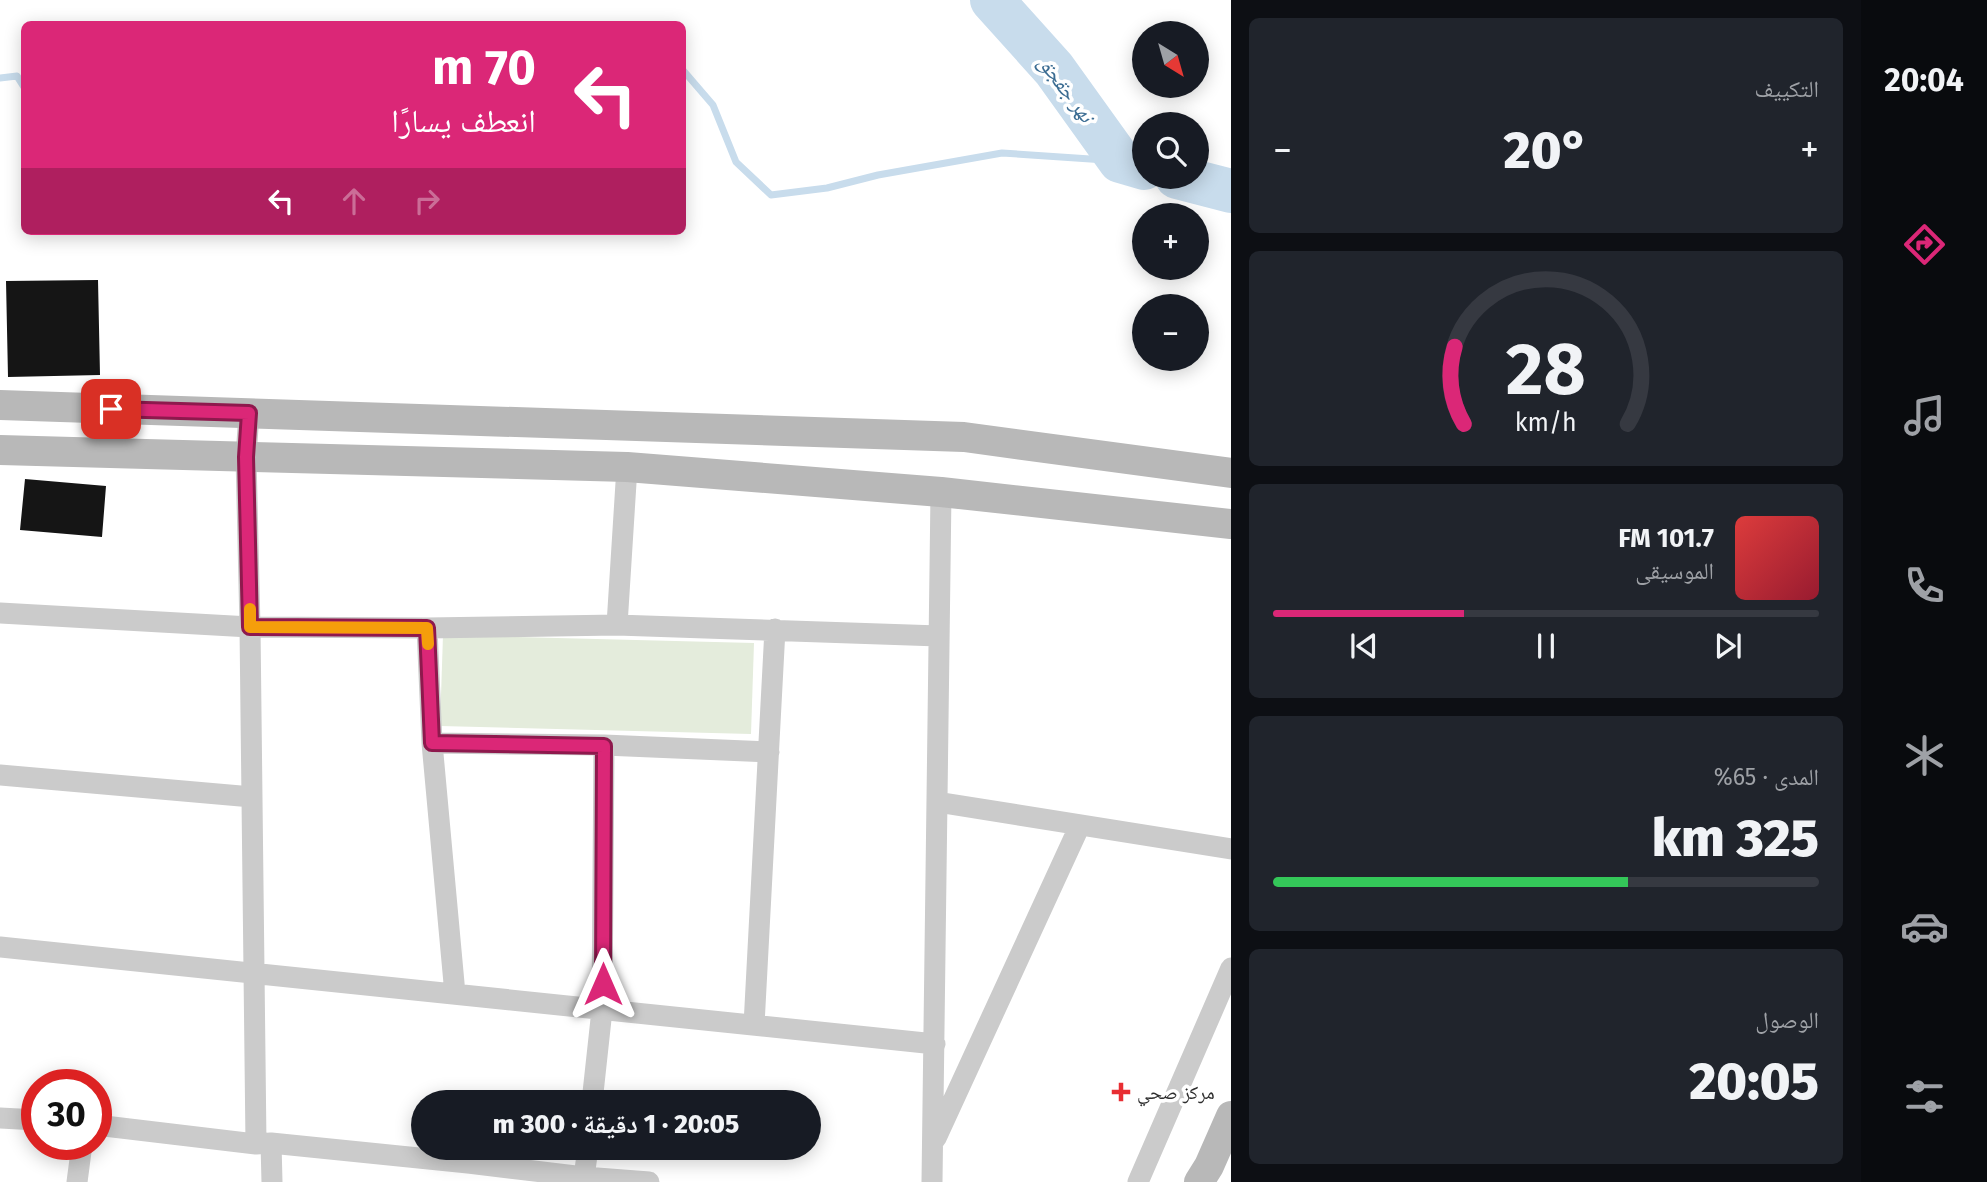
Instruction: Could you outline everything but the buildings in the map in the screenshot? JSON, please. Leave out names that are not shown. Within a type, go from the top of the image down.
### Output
[{"type":"street","points":[[0,405],[964,437],[1231,473]]},
{"type":"street","points":[[249,413],[246,457],[255,972],[263,1143],[272,1182]]},
{"type":"street","points":[[0,450],[627,467],[942,492],[1231,524]]},
{"type":"street","points":[[617,625],[627,467]]},
{"type":"street","points":[[932,1182],[942,492]]},
{"type":"street","points":[[0,613],[250,627],[617,625],[939,636]]},
{"type":"street","points":[[427,628],[432,743],[455,995]]},
{"type":"street","points":[[754,1025],[775,629]]},
{"type":"street","points":[[432,743],[769,752]]},
{"type":"street","points":[[593,1090],[602,1010],[604,746]]},
{"type":"street","points":[[0,775],[252,797]]},
{"type":"street","points":[[937,802],[1231,849]]},
{"type":"street","points":[[932,1146],[1080,825]]},
{"type":"street","points":[[0,947],[935,1044]]},
{"type":"street","points":[[1138,1182],[1231,968]]},
{"type":"street","points":[[1199,1182],[1231,1116]]},
{"type":"street","points":[[0,1118],[21,1119]]},
{"type":"street","points":[[112,1127],[263,1143],[467,1172],[648,1182]]},
{"type":"street","points":[[77,1182],[80,1160]]},
{"type":"street","points":[[584,1177],[586,1160]]},
{"type":"green space","points":[[443,635],[754,643],[751,734],[440,726]]},
{"type":"waterway","name":"نهر جقجق","points":[[992,0],[1054,69],[1120,161],[1132,164]]},
{"type":"waterway","points":[[686,74],[713,105],[736,162],[771,195],[827,188],[878,175],[1002,153],[1120,161]]},
{"type":"waterway","points":[[0,78],[17,76],[21,82]]},
{"type":"waterway","name":"نهر جقجق","points":[[1209,185],[1231,191]]},
{"type":"slow traffic","points":[[250,609],[250,627],[427,628],[428,644]]},
{"type":"place","name":"مركز صحي","points":[[1121,1092]]},
{"type":"route","points":[[111,409],[249,413],[246,457],[250,627],[427,628],[432,743],[604,746],[603,984]]}]
